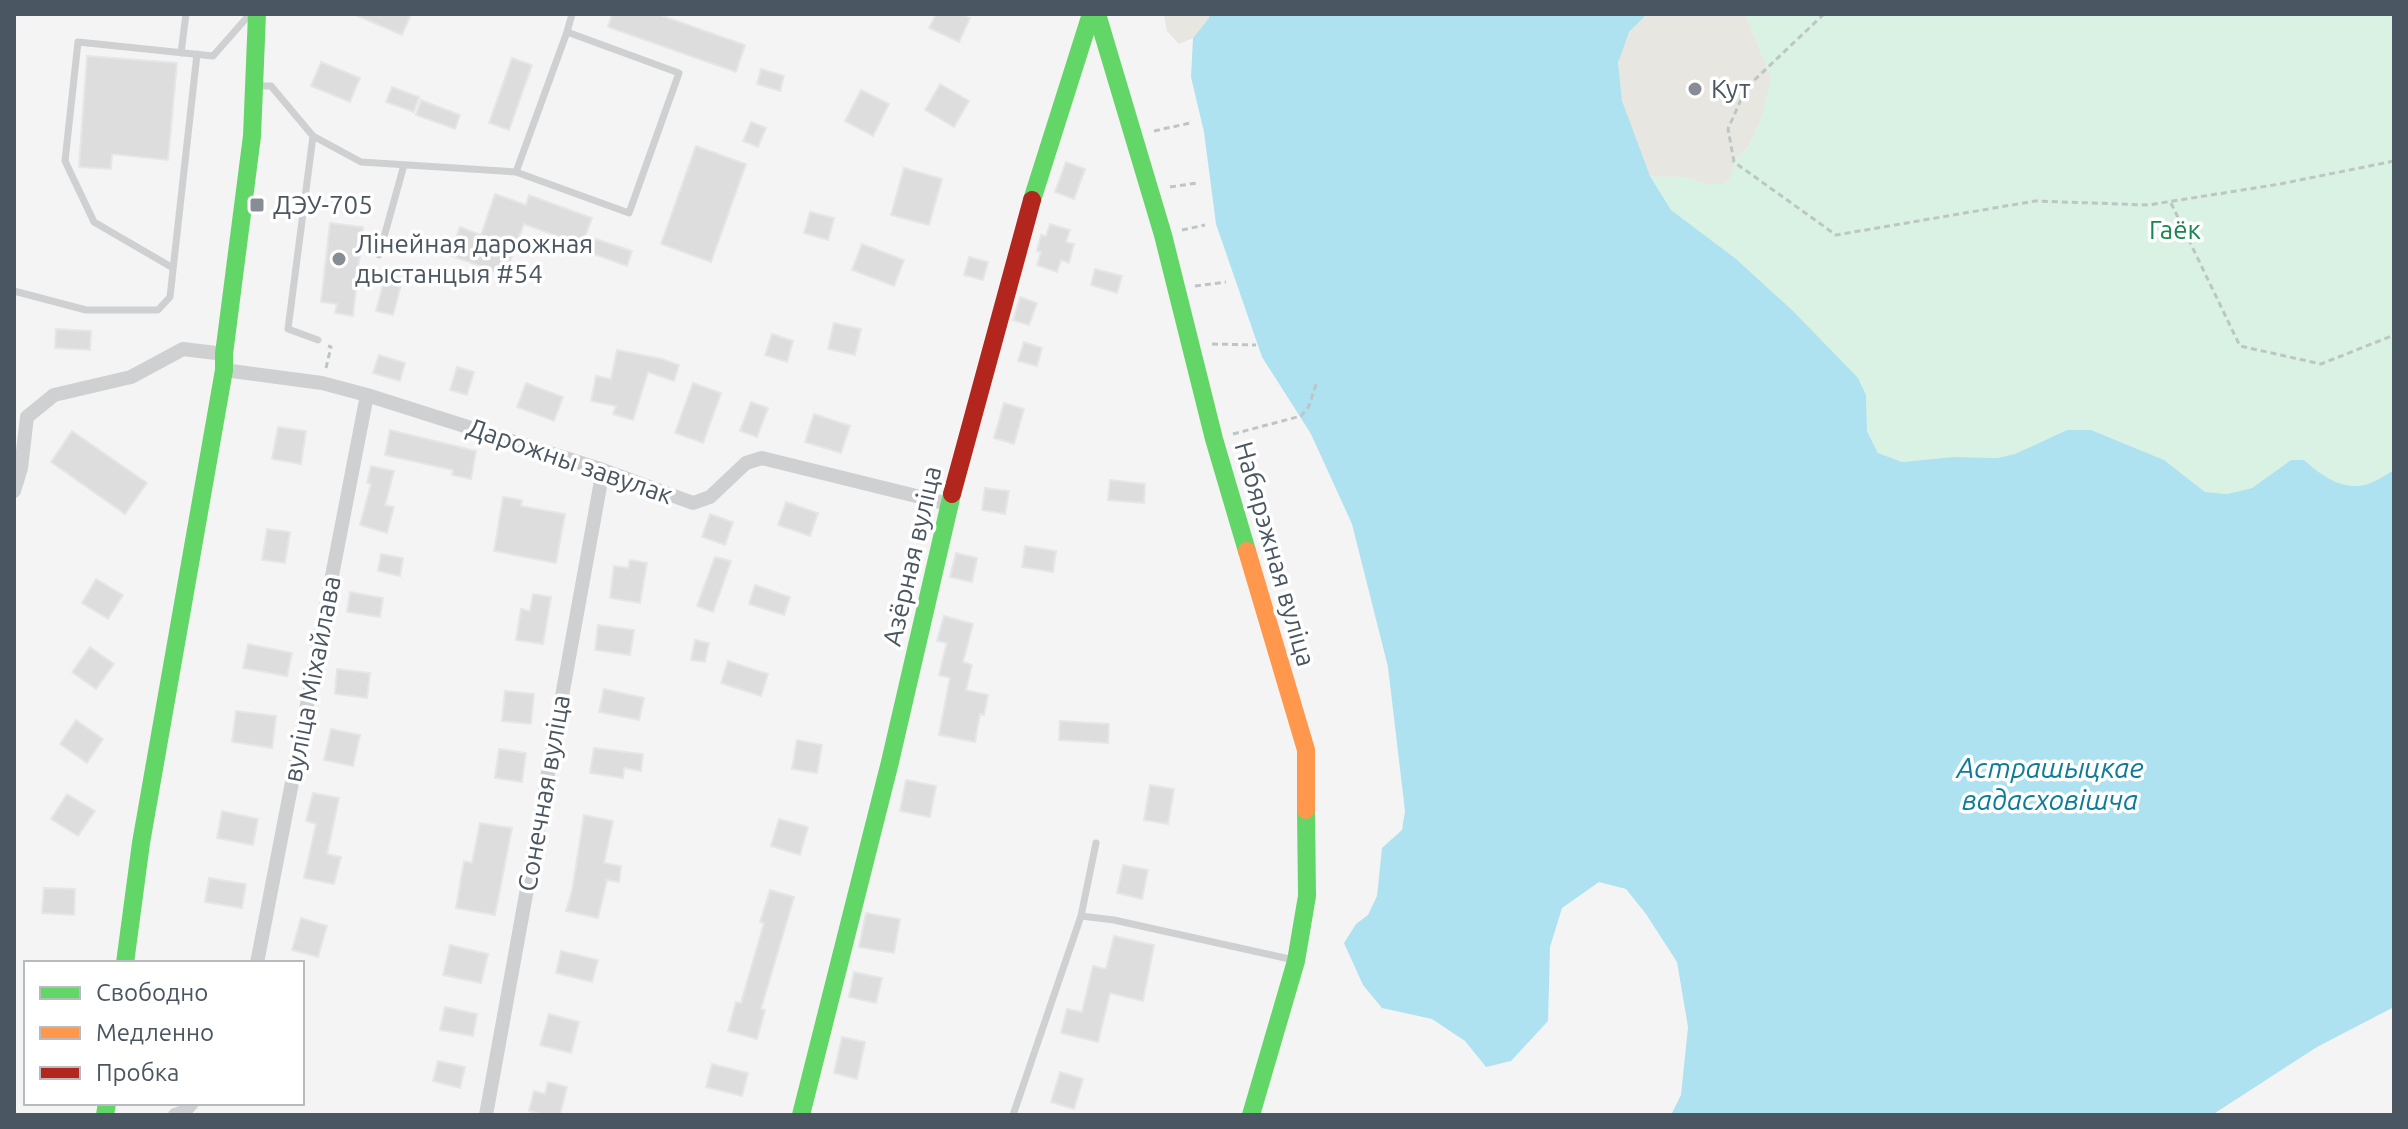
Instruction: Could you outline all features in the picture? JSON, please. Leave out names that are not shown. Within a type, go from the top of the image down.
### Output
[{"type":"street","points":[[125,961],[141,843],[224,362],[250,151],[256,86],[257,14]]},
{"type":"street","name":"Азёрная вуліца","points":[[801,1115],[890,762],[949,504],[1031,202],[1091,14]]},
{"type":"street","name":"Набярэжная вуліца","points":[[1097,14],[1150,190],[1214,439],[1306,750],[1307,896],[1296,961],[1251,1115]]},
{"type":"street","name":"Дарожны завулак","points":[[14,491],[21,468],[27,417],[54,395],[131,377],[183,349],[224,362],[367,395],[603,470],[693,503],[710,497],[746,463],[762,458],[949,504]]},
{"type":"street","name":"вуліца Міхайлава","points":[[257,961],[367,395]]},
{"type":"street","name":"Сонечная вуліца","points":[[486,1115],[603,470]]},
{"type":"lane","points":[[181,53],[186,14]]},
{"type":"lane","points":[[173,268],[94,222],[65,161],[78,42],[213,56],[250,14]]},
{"type":"lane","points":[[516,172],[572,14]]},
{"type":"lane","points":[[256,86],[271,86],[313,136],[361,162],[516,172],[629,213],[679,73],[567,32]]},
{"type":"lane","points":[[14,291],[86,310],[158,310],[170,297],[197,54]]},
{"type":"lane","points":[[313,136],[288,329],[318,340]]},
{"type":"lane","points":[[379,255],[404,165]]},
{"type":"lane","points":[[1013,1115],[1081,916],[1096,843]]},
{"type":"lane","points":[[1081,916],[1114,920],[1296,961]]},
{"type":"path","points":[[1824,14],[1746,88],[1728,129],[1734,162],[1836,235],[2035,201],[2148,205],[2171,202],[2394,161]]},
{"type":"path","points":[[1135,138],[1162,128],[1190,123]]},
{"type":"path","points":[[1150,190],[1197,183]]},
{"type":"path","points":[[2171,202],[2240,346],[2321,364],[2394,335]]},
{"type":"path","points":[[1176,289],[1226,282]]},
{"type":"path","points":[[318,340],[331,347],[322,383]]},
{"type":"path","points":[[1189,343],[1256,345]]},
{"type":"path","points":[[1214,439],[1301,416],[1309,406],[1317,381]]},
{"type":"green space","name":"Гаёк","points":[[1745,14],[2394,14],[2394,470],[2376,481],[2355,486],[2339,483],[2304,460],[2291,460],[2252,488],[2227,494],[2205,492],[2164,460],[2091,430],[2067,430],[2015,454],[1997,458],[1953,457],[1902,462],[1878,453],[1867,431],[1866,395],[1698,231],[1671,210],[1650,176],[1685,177],[1707,184],[1724,184],[1731,178],[1734,162],[1749,145],[1771,77]]},
{"type":"sand","points":[[1138,14],[1209,14],[1209,18],[1193,38],[1179,44],[1167,31],[1164,16]]},
{"type":"sand","name":"Кут","points":[[1647,14],[1745,14],[1771,77],[1762,115],[1749,145],[1734,162],[1731,178],[1724,184],[1707,184],[1685,177],[1650,176],[1623,104],[1618,67],[1621,49],[1629,32]]},
{"type":"water","name":"Астрашыцкае вадасховішча","points":[[1209,14],[1647,14],[1629,32],[1618,63],[1622,101],[1650,176],[1671,210],[1736,259],[1793,311],[1858,378],[1866,395],[1867,431],[1878,453],[1902,462],[1953,457],[1997,458],[2015,454],[2067,430],[2091,430],[2164,460],[2205,492],[2227,494],[2252,488],[2291,460],[2304,460],[2339,483],[2355,486],[2376,481],[2394,470],[2394,1007],[2317,1047],[2212,1115],[1671,1115],[1681,1095],[1688,1027],[1677,962],[1626,889],[1599,882],[1562,908],[1550,947],[1548,1021],[1511,1061],[1486,1067],[1465,1041],[1432,1019],[1382,1008],[1363,985],[1344,943],[1356,924],[1368,915],[1377,896],[1382,848],[1402,830],[1405,811],[1388,667],[1352,524],[1311,434],[1262,357],[1216,224],[1204,132],[1191,77],[1193,38]]},
{"type":"building","points":[[353,14],[411,14],[402,35]]},
{"type":"building","points":[[612,14],[657,14],[745,45],[736,72],[608,27]]},
{"type":"building","points":[[936,14],[961,14],[970,18],[959,42],[929,28]]},
{"type":"building","points":[[87,56],[177,63],[168,160],[112,154],[111,169],[79,167]]},
{"type":"building","points":[[512,58],[532,65],[509,130],[489,123]]},
{"type":"building","points":[[321,62],[360,78],[350,102],[311,86]]},
{"type":"building","points":[[761,69],[784,76],[780,91],[757,84]]},
{"type":"building","points":[[940,84],[969,101],[954,127],[925,110]]},
{"type":"building","points":[[392,87],[419,97],[414,112],[386,102]]},
{"type":"building","points":[[861,90],[889,104],[873,136],[845,121]]},
{"type":"building","points":[[421,100],[460,115],[455,129],[416,115]]},
{"type":"building","points":[[751,122],[766,128],[758,147],[743,141]]},
{"type":"building","points":[[696,146],[746,164],[711,262],[661,244]]},
{"type":"building","points":[[1066,162],[1085,169],[1074,199],[1055,192]]},
{"type":"building","points":[[904,168],[942,179],[929,225],[891,215]]},
{"type":"building","points":[[495,194],[526,205],[529,195],[592,218],[582,245],[524,224],[505,275],[449,255],[460,227],[481,235]]},
{"type":"building","points":[[810,212],[834,218],[828,240],[804,233]]},
{"type":"building","points":[[330,223],[363,227],[353,316],[335,313],[337,304],[321,302]]},
{"type":"building","points":[[1050,224],[1070,230],[1066,242],[1074,244],[1069,263],[1061,260],[1057,272],[1037,265],[1041,235],[1046,236]]},
{"type":"building","points":[[590,237],[632,251],[627,266],[585,251]]},
{"type":"building","points":[[862,244],[904,260],[894,286],[852,270]]},
{"type":"building","points":[[969,257],[988,262],[983,280],[964,275]]},
{"type":"building","points":[[1095,269],[1122,276],[1117,293],[1091,285]]},
{"type":"building","points":[[386,273],[403,278],[393,315],[376,311]]},
{"type":"building","points":[[1020,297],[1037,303],[1029,325],[1013,320]]},
{"type":"building","points":[[834,323],[861,329],[855,355],[828,349]]},
{"type":"building","points":[[56,329],[91,331],[90,350],[55,348]]},
{"type":"building","points":[[772,334],[793,341],[787,362],[765,355]]},
{"type":"building","points":[[1024,342],[1042,348],[1037,366],[1018,361]]},
{"type":"building","points":[[617,350],[679,365],[674,381],[648,372],[633,420],[613,414],[616,406],[591,401],[596,376],[611,379]]},
{"type":"building","points":[[379,355],[405,363],[400,381],[373,373]]},
{"type":"building","points":[[457,367],[474,372],[467,395],[450,390]]},
{"type":"building","points":[[526,383],[563,397],[554,421],[517,407]]},
{"type":"building","points":[[693,383],[721,393],[703,443],[675,433]]},
{"type":"building","points":[[751,402],[768,408],[757,437],[740,431]]},
{"type":"building","points":[[1004,403],[1024,409],[1014,444],[994,438]]},
{"type":"building","points":[[814,414],[850,426],[841,453],[805,442]]},
{"type":"building","points":[[278,427],[306,431],[301,464],[272,459]]},
{"type":"building","points":[[390,430],[476,451],[471,479],[452,475],[453,470],[385,455]]},
{"type":"building","points":[[72,431],[147,483],[125,514],[51,462]]},
{"type":"building","points":[[371,466],[394,471],[385,505],[394,507],[387,533],[360,525],[371,484],[367,483]]},
{"type":"building","points":[[1110,480],[1145,484],[1144,503],[1108,500]]},
{"type":"building","points":[[985,488],[1009,491],[1005,514],[982,510]]},
{"type":"building","points":[[503,497],[522,500],[521,506],[565,514],[556,563],[494,551]]},
{"type":"building","points":[[786,502],[818,513],[810,536],[778,525]]},
{"type":"building","points":[[710,514],[733,522],[725,545],[702,537]]},
{"type":"building","points":[[267,529],[290,532],[285,563],[262,560]]},
{"type":"building","points":[[1025,546],[1056,551],[1053,572],[1022,567]]},
{"type":"building","points":[[956,553],[977,558],[972,582],[950,577]]},
{"type":"building","points":[[381,554],[403,558],[400,576],[378,571]]},
{"type":"building","points":[[715,557],[731,561],[713,612],[697,606]]},
{"type":"building","points":[[630,560],[647,563],[640,603],[610,598],[614,566],[628,568]]},
{"type":"building","points":[[96,579],[123,595],[108,619],[82,603]]},
{"type":"building","points":[[755,585],[790,597],[784,615],[749,604]]},
{"type":"building","points":[[350,592],[383,598],[380,617],[347,612]]},
{"type":"building","points":[[533,594],[551,597],[543,644],[516,640],[521,609],[530,611]]},
{"type":"building","points":[[944,616],[973,624],[963,662],[972,665],[966,690],[988,695],[984,715],[980,714],[975,742],[939,735],[950,678],[939,675],[947,643],[937,641]]},
{"type":"building","points":[[598,625],[634,630],[630,655],[595,650]]},
{"type":"building","points":[[695,640],[709,643],[705,662],[691,660]]},
{"type":"building","points":[[248,644],[292,653],[287,676],[243,668]]},
{"type":"building","points":[[90,647],[114,664],[96,689],[72,672]]},
{"type":"building","points":[[728,661],[768,674],[761,696],[721,683]]},
{"type":"building","points":[[337,669],[370,673],[367,698],[335,694]]},
{"type":"building","points":[[604,689],[644,698],[639,720],[599,712]]},
{"type":"building","points":[[505,691],[534,694],[531,724],[502,721]]},
{"type":"building","points":[[236,711],[276,716],[272,748],[232,742]]},
{"type":"building","points":[[76,720],[103,739],[87,763],[60,744]]},
{"type":"building","points":[[1060,721],[1109,724],[1108,743],[1059,740]]},
{"type":"building","points":[[331,729],[360,735],[353,766],[324,760]]},
{"type":"building","points":[[797,740],[822,745],[817,773],[792,769]]},
{"type":"building","points":[[594,748],[643,754],[641,771],[624,768],[623,778],[590,773]]},
{"type":"building","points":[[499,749],[526,753],[522,782],[495,778]]},
{"type":"building","points":[[906,780],[936,786],[930,817],[900,811]]},
{"type":"building","points":[[1150,785],[1174,789],[1168,824],[1144,820]]},
{"type":"building","points":[[313,793],[339,798],[327,854],[341,857],[334,884],[304,878],[316,824],[306,821]]},
{"type":"building","points":[[67,794],[95,811],[78,836],[51,819]]},
{"type":"building","points":[[222,811],[258,819],[253,845],[217,838]]},
{"type":"building","points":[[584,815],[613,821],[604,863],[621,866],[619,882],[607,880],[598,918],[566,911]]},
{"type":"building","points":[[779,819],[808,827],[800,855],[771,846]]},
{"type":"building","points":[[480,823],[512,828],[495,915],[456,908],[464,861],[472,863]]},
{"type":"building","points":[[1123,865],[1148,870],[1142,899],[1117,893]]},
{"type":"building","points":[[209,878],[246,884],[242,908],[205,902]]},
{"type":"building","points":[[44,888],[75,889],[74,915],[42,913]]},
{"type":"building","points":[[770,890],[794,897],[761,1009],[765,1010],[757,1039],[728,1031],[736,1002],[741,1003]]},
{"type":"building","points":[[866,913],[900,919],[894,953],[859,947]]},
{"type":"building","points":[[301,918],[327,926],[318,957],[292,950]]},
{"type":"building","points":[[1114,936],[1154,945],[1143,1001],[1110,993],[1098,1042],[1061,1033],[1067,1009],[1082,1012],[1093,966],[1106,969]]},
{"type":"building","points":[[450,945],[488,954],[481,983],[443,975]]},
{"type":"building","points":[[561,951],[598,960],[592,982],[556,973]]},
{"type":"building","points":[[854,972],[882,978],[876,1003],[849,997]]},
{"type":"building","points":[[445,1007],[477,1014],[473,1036],[440,1030]]},
{"type":"building","points":[[549,1014],[579,1022],[571,1053],[540,1045]]},
{"type":"building","points":[[842,1037],[865,1042],[857,1079],[834,1073]]},
{"type":"building","points":[[438,1061],[465,1067],[460,1088],[433,1081]]},
{"type":"building","points":[[712,1064],[748,1073],[742,1096],[706,1087]]},
{"type":"building","points":[[1060,1072],[1083,1079],[1074,1109],[1051,1102]]},
{"type":"building","points":[[548,1082],[567,1087],[560,1115],[529,1111],[534,1091],[545,1094]]},
{"type":"traffic: fast","points":[[125,961],[141,843],[224,370],[252,136],[257,14]]},
{"type":"traffic: fast","points":[[1032,200],[1091,14]]},
{"type":"traffic: fast","points":[[1097,14],[1163,235],[1214,439],[1247,551]]},
{"type":"traffic: fast","points":[[801,1115],[890,762],[952,494]]},
{"type":"traffic: fast","points":[[1251,1115],[1296,961],[1307,896],[1306,810]]},
{"type":"traffic: fast","points":[[105,1115],[107,1105]]},
{"type":"traffic: slow","points":[[1247,551],[1306,750],[1306,810]]},
{"type":"traffic: jam","points":[[952,494],[1032,200]]},
{"type":"place","name":"Кут","points":[[1695,89]]},
{"type":"place","name":"ДЭУ-705","points":[[257,205]]},
{"type":"place","name":"Лінейная дарожная дыстанцыя #54","points":[[339,259]]}]
